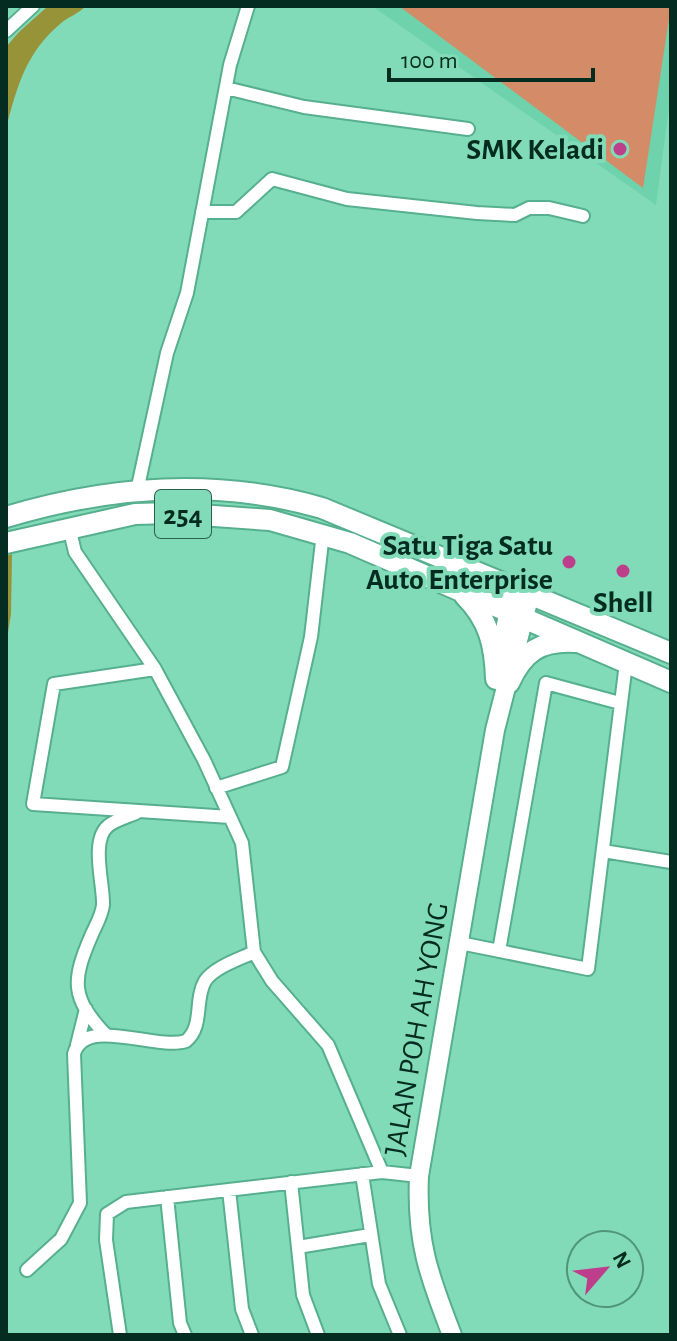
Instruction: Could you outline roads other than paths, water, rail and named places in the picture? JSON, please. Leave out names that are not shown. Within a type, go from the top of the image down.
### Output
[{"type":"main road","name":"254","points":[[8,516],[78,499],[137,491],[232,490],[288,498],[322,508],[671,653]]},
{"type":"main road","name":"254","points":[[11,541],[135,514],[172,513],[270,520],[323,533],[671,682]]},
{"type":"main road","points":[[436,580],[466,596],[487,623],[502,681]]},
{"type":"main road","name":"JALAN POH AH YONG","points":[[452,1335],[423,1253],[417,1210],[419,1176],[502,681],[522,590]]},
{"type":"main road","points":[[502,681],[536,648],[557,641],[579,643]]},
{"type":"street","points":[[6,31],[33,6]]},
{"type":"street","points":[[137,491],[167,353],[187,293],[226,88],[248,6]]},
{"type":"street","points":[[226,88],[304,107],[468,129]]},
{"type":"street","points":[[202,212],[236,212],[272,179],[347,199],[515,215],[529,208],[549,208],[583,216]]},
{"type":"street","points":[[69,527],[75,552],[155,669],[242,843],[254,952],[272,981],[328,1045],[382,1172]]},
{"type":"street","points":[[216,788],[282,767],[311,637],[323,533]]},
{"type":"street","points":[[460,943],[588,969],[626,663]]},
{"type":"street","points":[[155,669],[54,684],[33,804],[230,817]]},
{"type":"street","points":[[499,951],[546,683],[620,703]]},
{"type":"street","points":[[106,1035],[86,1009],[76,978],[103,906],[98,851],[100,838],[109,825],[139,812]]},
{"type":"street","points":[[603,851],[671,862]]},
{"type":"street","points":[[76,1045],[87,1037],[106,1035],[167,1044],[186,1041],[196,1027],[204,982],[213,973],[254,952]]},
{"type":"street","points":[[27,1270],[61,1239],[80,1203],[74,1054],[86,1009]]},
{"type":"street","points":[[120,1335],[106,1240],[107,1214],[126,1202],[382,1172],[419,1176]]},
{"type":"street","points":[[362,1174],[379,1284],[400,1335]]},
{"type":"street","points":[[291,1182],[303,1295],[318,1335]]},
{"type":"street","points":[[229,1190],[242,1309],[252,1335]]},
{"type":"street","points":[[167,1197],[180,1323],[185,1335]]},
{"type":"street","points":[[298,1247],[370,1235]]},
{"type":"place","name":"SMK Keladi","points":[[620,149]]},
{"type":"place","name":"Satu Tiga Satu Auto Enterprise","points":[[569,562]]},
{"type":"place","name":"Shell","points":[[623,571]]}]
